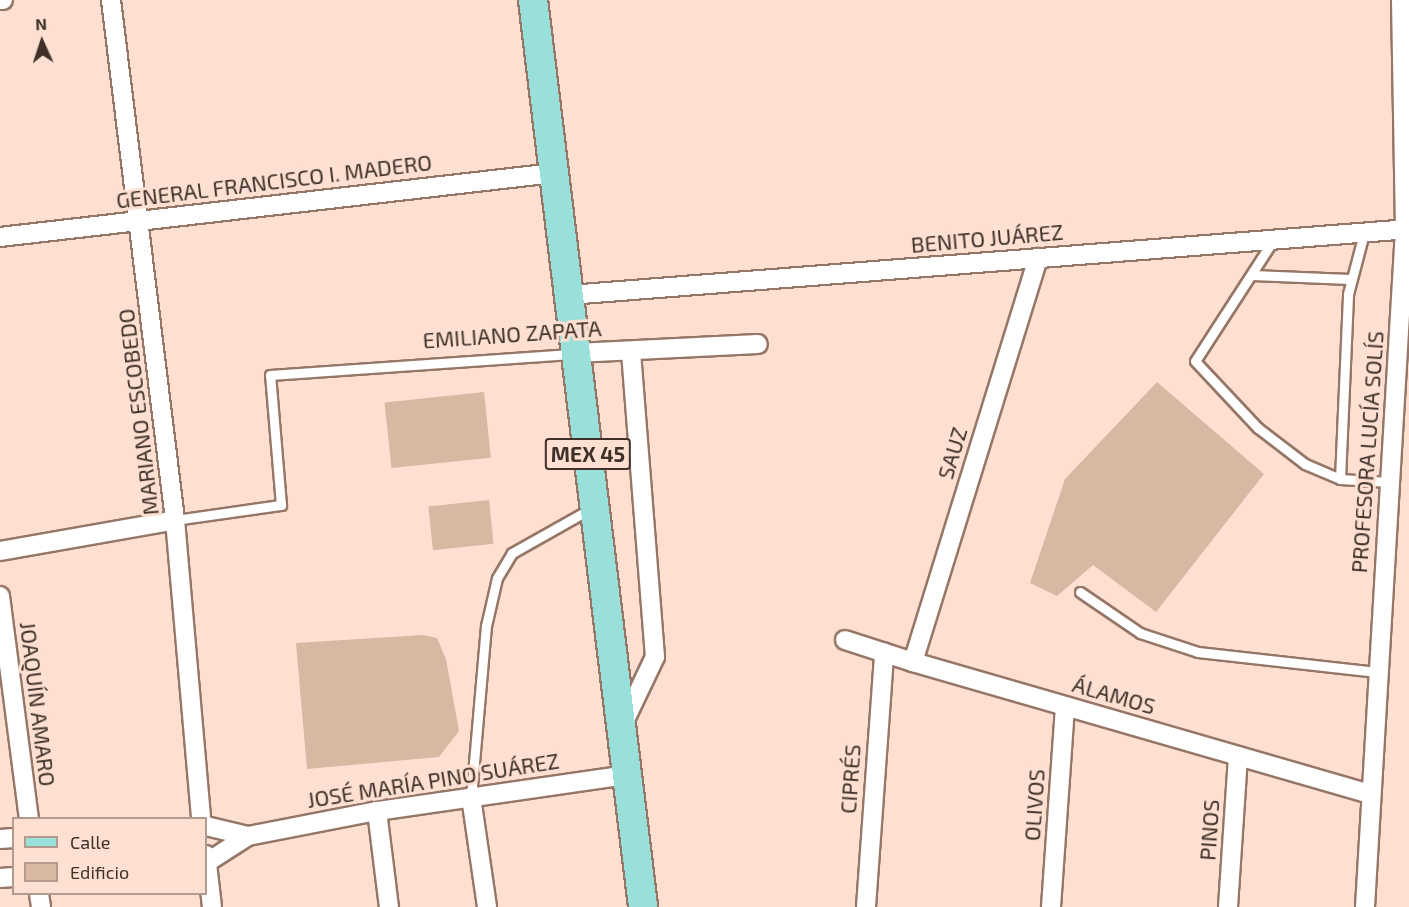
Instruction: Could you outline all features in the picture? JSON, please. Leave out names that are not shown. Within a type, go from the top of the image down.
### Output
[{"type":"main road","name":"MEX 45","points":[[533,0],[643,907]]},
{"type":"street","name":"MARIANO ESCOBEDO","points":[[111,0],[176,520],[201,817]]},
{"type":"street","name":"PROFESORA LUCÍA SOLÍS","points":[[1365,907],[1377,672],[1407,229],[1401,0]]},
{"type":"street","name":"GENERAL FRANCISCO I. MADERO","points":[[0,237],[554,173]]},
{"type":"street","name":"BENITO JUÁREZ","points":[[569,295],[1407,229]]},
{"type":"street","name":"SAUZ","points":[[913,662],[1038,258]]},
{"type":"street","name":"EMILIANO ZAPATA","points":[[576,353],[758,344]]},
{"type":"street","points":[[621,729],[655,657],[631,351]]},
{"type":"street","points":[[0,551],[176,520]]},
{"type":"street","name":"JOAQUÍN AMARO","points":[[0,596],[29,817]]},
{"type":"street","name":"ÁLAMOS","points":[[845,640],[884,654],[1371,794]]},
{"type":"street","name":"CIPRÉS","points":[[866,907],[884,654]]},
{"type":"street","name":"OLIVOS","points":[[1051,907],[1065,706]]},
{"type":"street","name":"PINOS","points":[[1228,907],[1238,756]]},
{"type":"street","name":"JOSÉ MARÍA PINO SUÁREZ","points":[[207,859],[248,836],[377,811],[627,775]]},
{"type":"street","points":[[471,797],[487,907]]},
{"type":"street","points":[[377,811],[389,907]]},
{"type":"street","name":"JOSÉ MARÍA PINO SUÁREZ","points":[[207,826],[248,836]]},
{"type":"street","points":[[207,868],[212,907]]},
{"type":"lane","points":[[1340,479],[1345,331],[1350,279],[1364,233]]},
{"type":"lane","points":[[1274,239],[1195,361],[1258,428],[1305,464],[1340,479],[1389,482]]},
{"type":"lane","points":[[1252,275],[1350,279]]},
{"type":"lane","name":"EMILIANO ZAPATA","points":[[176,520],[281,505],[270,375],[576,353]]},
{"type":"lane","points":[[471,797],[486,626],[497,578],[512,553],[594,507]]},
{"type":"lane","points":[[1080,592],[1140,633],[1198,652],[1377,672]]},
{"type":"building","points":[[1157,382],[1264,474],[1156,612],[1093,565],[1057,596],[1030,583],[1065,479]]},
{"type":"building","points":[[484,392],[491,458],[391,468],[385,402]]},
{"type":"building","points":[[489,500],[494,544],[433,550],[428,506]]},
{"type":"building","points":[[423,635],[437,638],[446,659],[459,731],[439,757],[307,769],[296,643]]}]
